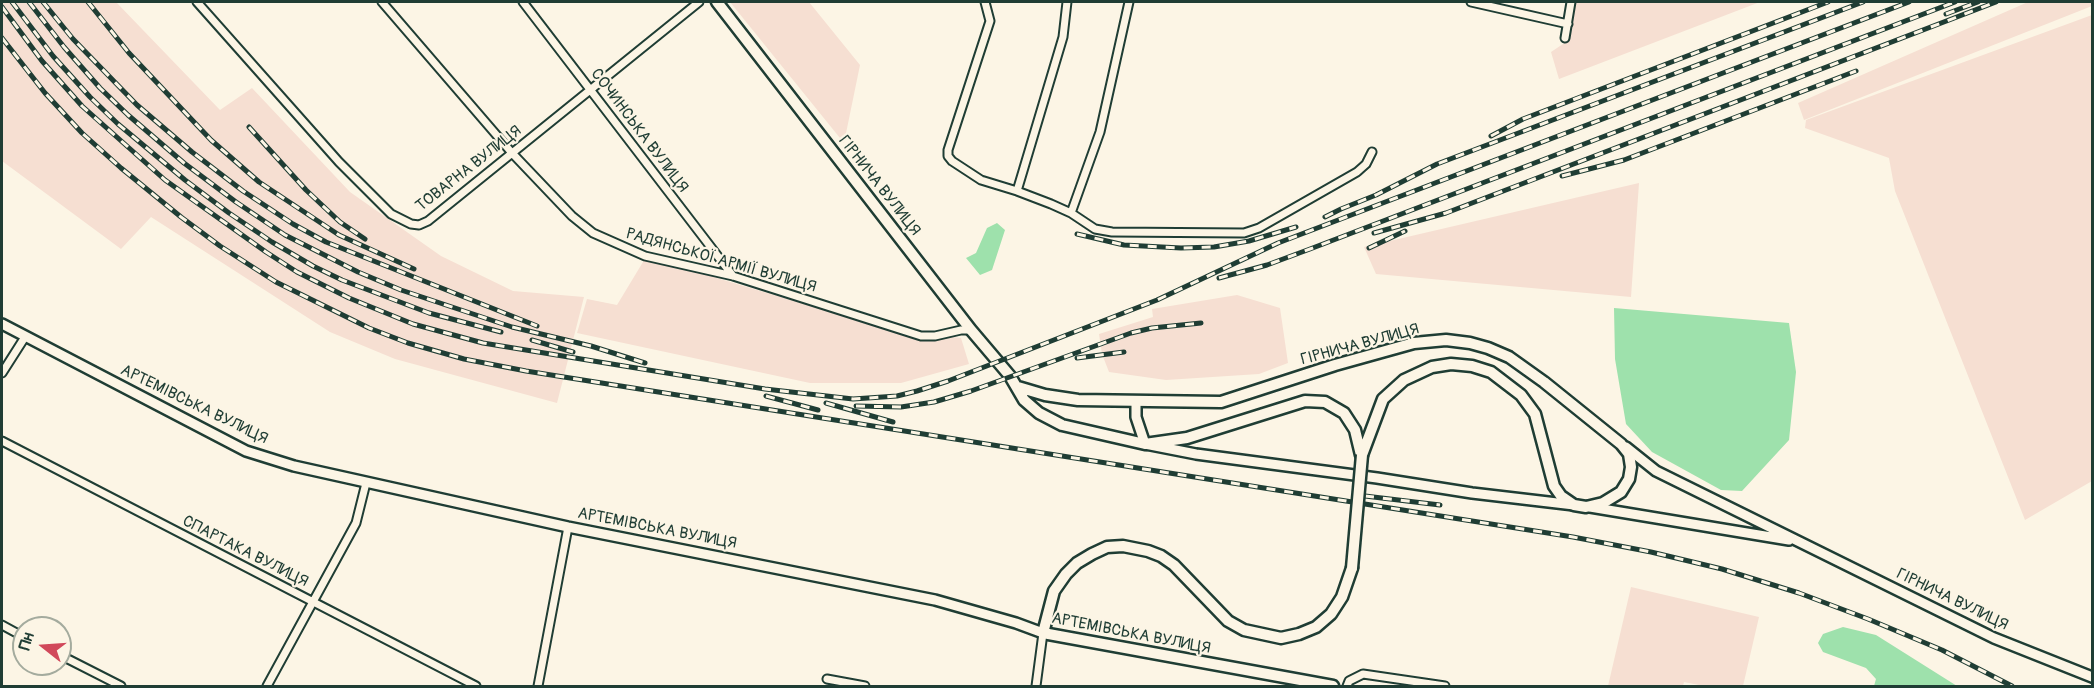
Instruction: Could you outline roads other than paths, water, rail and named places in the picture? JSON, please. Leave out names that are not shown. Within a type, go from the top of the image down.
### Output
[{"type":"main road","name":"ГІРНИЧА ВУЛИЦЯ","points":[[717,2],[971,330],[1018,387],[1024,400],[1039,413],[1062,425],[1196,454],[1574,505],[1801,542]]},
{"type":"main road","name":"АРТЕМІВСЬКА ВУЛИЦЯ","points":[[2,324],[246,452],[294,466],[568,527],[935,600],[1016,622],[1043,633],[1333,687]]},
{"type":"main road","name":"ГІРНИЧА ВУЛИЦЯ","points":[[1018,387],[1045,395],[1078,400],[1221,402],[1414,343],[1446,340],[1470,343],[1509,357],[1656,471],[1994,638],[2092,677]]},
{"type":"main road","points":[[1043,633],[1054,591],[1066,574],[1092,554],[1107,547],[1123,546],[1161,556],[1174,566],[1228,621],[1244,630],[1281,638],[1316,627],[1331,614],[1342,597],[1352,568],[1362,455],[1383,399],[1404,380],[1432,367],[1451,364],[1472,366],[1491,372],[1521,395],[1535,414],[1554,486],[1561,496],[1574,505]]},
{"type":"main road","points":[[1136,400],[1136,417],[1145,444],[1187,438],[1305,401],[1325,402],[1344,413],[1355,430],[1362,455]]},
{"type":"main road","points":[[1586,507],[1603,503],[1621,492],[1629,479],[1631,466],[1629,454],[1621,444]]},
{"type":"street","name":"ТОВАРНА ВУЛИЦЯ","points":[[197,2],[339,162],[391,214],[400,220],[419,225],[428,221],[699,2]]},
{"type":"street","name":"РАДЯНСЬКОЇ АРМІЇ ВУЛИЦЯ","points":[[382,2],[512,153],[572,216],[593,233],[645,256],[733,276],[921,336],[971,330]]},
{"type":"street","name":"СОЧИНСЬКА ВУЛИЦЯ","points":[[523,2],[733,276]]},
{"type":"street","points":[[985,2],[990,21],[948,156],[981,180],[1017,191],[1071,213],[1087,225],[1102,231],[1244,233],[1259,228],[1357,172],[1366,164],[1372,152]]},
{"type":"street","points":[[1017,191],[1063,37],[1067,2]]},
{"type":"street","points":[[1071,213],[1100,132],[1129,2]]},
{"type":"street","points":[[1471,2],[1568,24]]},
{"type":"street","points":[[1565,38],[1571,2]]},
{"type":"street","points":[[2,373],[25,337]]},
{"type":"street","name":"СПАРТАКА ВУЛИЦЯ","points":[[2,441],[476,687]]},
{"type":"street","points":[[267,687],[356,523],[366,483]]},
{"type":"street","points":[[538,687],[568,527]]},
{"type":"street","points":[[1036,687],[1043,633]]},
{"type":"street","points":[[72,661],[121,687]]},
{"type":"street","points":[[1347,687],[1349,681],[1364,674],[1445,687]]},
{"type":"street","points":[[827,679],[865,687]]},
{"type":"railway","points":[[12,2],[53,56],[90,97],[118,124],[185,180],[229,213],[272,242],[342,280],[429,313],[501,332]]},
{"type":"railway","points":[[29,2],[64,47],[100,88],[128,115],[184,163],[285,235],[358,272],[401,290],[512,327],[591,346],[645,363]]},
{"type":"railway","points":[[43,2],[73,39],[137,105],[192,152],[243,191],[293,224],[326,242],[537,326]]},
{"type":"railway","points":[[88,2],[129,53],[211,140],[259,182],[339,235],[414,269]]},
{"type":"railway","points":[[1491,136],[1523,119],[1828,2]]},
{"type":"railway","points":[[1325,217],[1376,195],[1437,164],[1863,2]]},
{"type":"railway","points":[[2,7],[42,61],[82,106],[165,180],[297,272],[349,298],[413,324],[483,343],[765,389],[853,399],[897,396],[948,381],[1157,300],[1278,243],[1909,2]]},
{"type":"railway","points":[[1219,278],[1267,265],[1310,249],[1955,2]]},
{"type":"railway","points":[[1946,14],[1978,2]]},
{"type":"railway","points":[[1374,233],[1446,213],[1996,2]]},
{"type":"railway","points":[[2,38],[45,93],[82,133],[181,217],[220,246],[276,282],[369,328],[408,343],[464,359],[526,371],[1573,537],[1651,552],[1722,569],[1799,593],[1942,650],[2012,686]]},
{"type":"railway","points":[[1562,176],[1624,160],[1856,71]]},
{"type":"railway","points":[[249,127],[306,190],[340,222],[365,239]]},
{"type":"railway","points":[[1077,234],[1124,245],[1214,247],[1249,241],[1296,227]]},
{"type":"railway","points":[[1369,248],[1405,231]]},
{"type":"railway","points":[[856,406],[901,407],[934,402],[971,391],[1131,333],[1152,328],[1201,323]]},
{"type":"railway","points":[[532,340],[573,352]]},
{"type":"railway","points":[[1077,358],[1124,352]]},
{"type":"railway","points":[[766,396],[818,410]]},
{"type":"railway","points":[[826,403],[893,422]]},
{"type":"railway","points":[[1365,496],[1440,505]]}]
